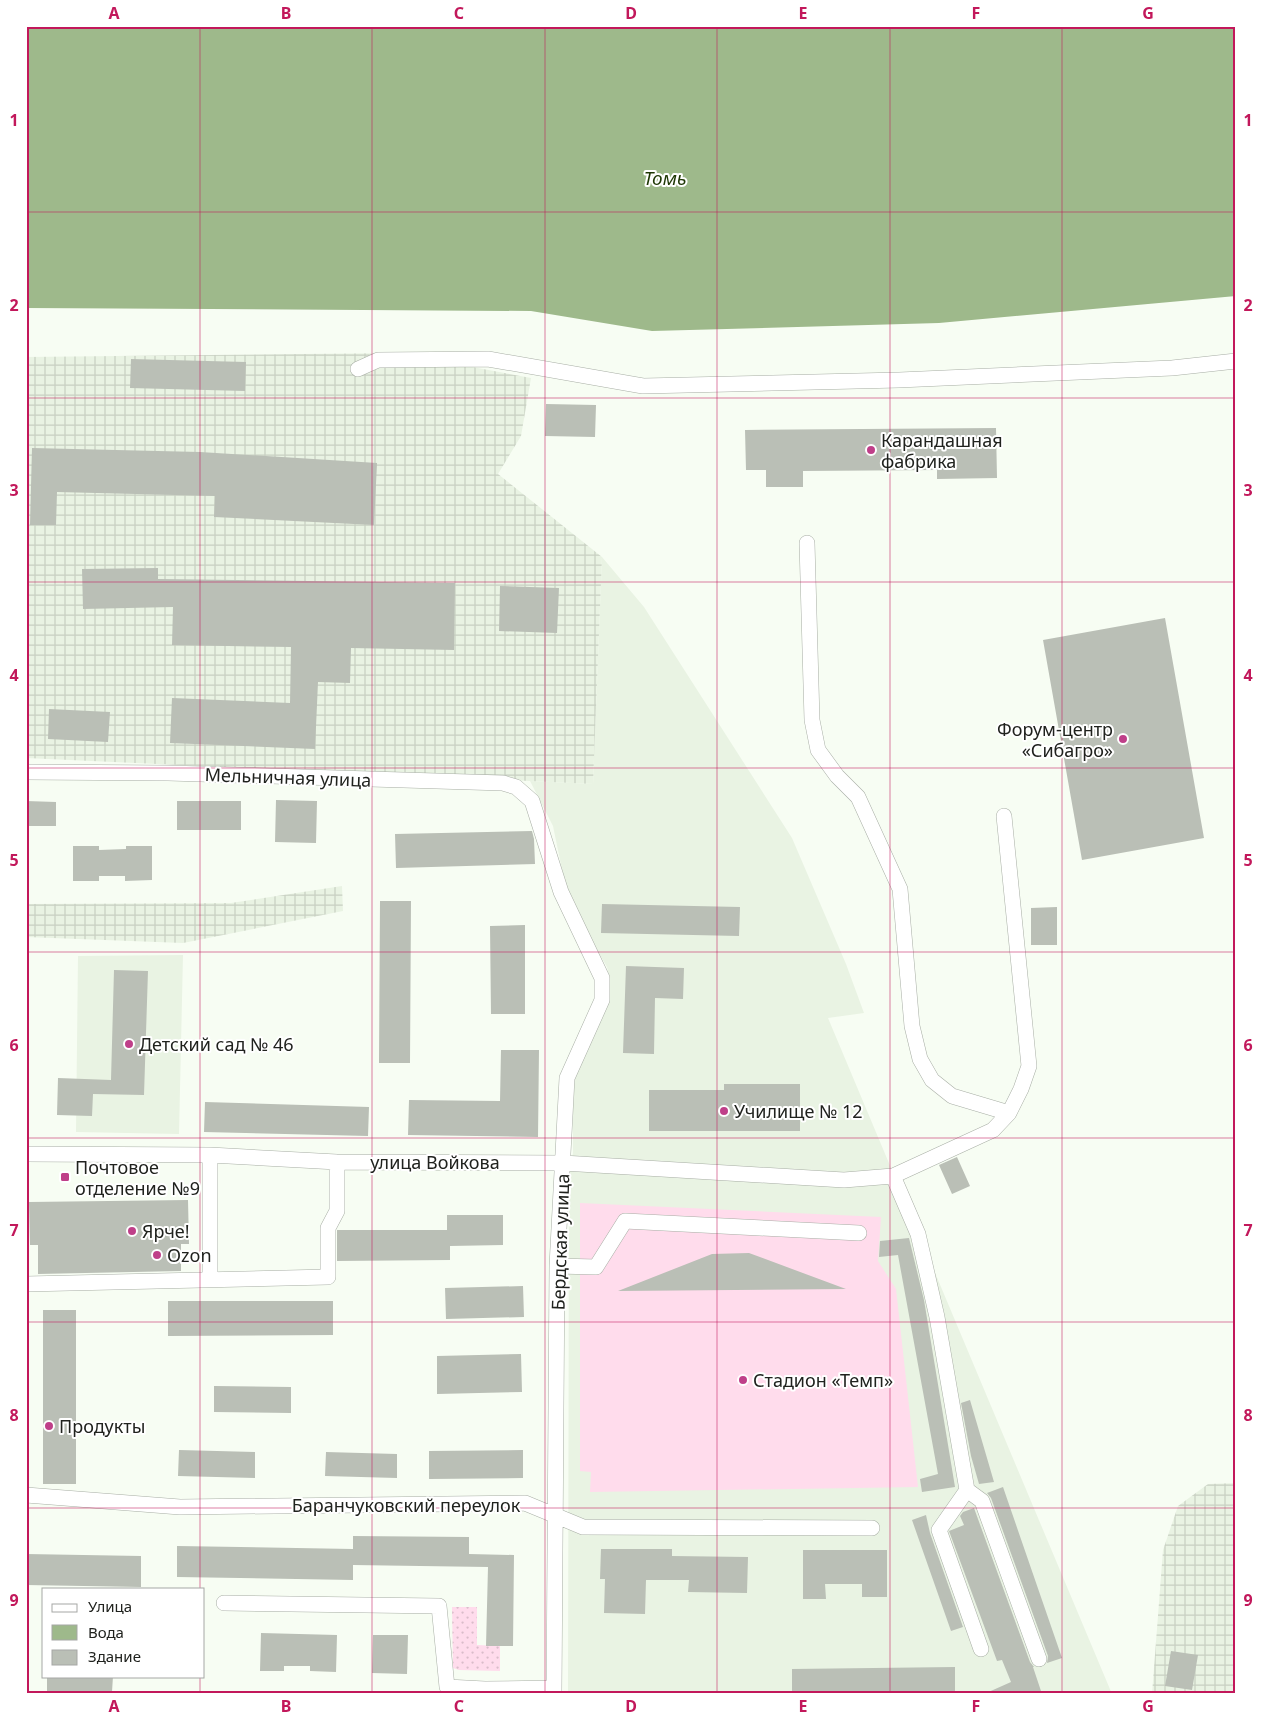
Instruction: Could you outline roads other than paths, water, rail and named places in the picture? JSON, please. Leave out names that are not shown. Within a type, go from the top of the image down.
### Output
[{"type":"street","points":[[358,369],[378,360],[488,359],[643,386],[899,380],[1172,368],[1236,361]]},
{"type":"street","points":[[807,543],[812,720],[818,750],[837,776],[858,797],[900,889],[912,1026],[920,1060],[932,1080],[952,1096],[1009,1113]]},
{"type":"street","name":"Мельничная улица","points":[[26,772],[168,773],[503,783],[525,793],[536,811]]},
{"type":"street","name":"Бердская улица","points":[[536,811],[561,892],[602,978],[602,1000],[568,1078],[557,1266],[554,1691]]},
{"type":"street","points":[[1004,816],[1029,1066],[1021,1089],[1009,1113],[993,1130],[894,1176],[918,1234],[937,1317],[967,1490],[982,1501],[1039,1659]]},
{"type":"street","name":"улица Войкова","points":[[26,1154],[210,1155],[337,1162],[563,1163],[844,1180],[894,1176]]},
{"type":"street","points":[[210,1155],[210,1280]]},
{"type":"street","points":[[26,1284],[328,1277],[328,1228],[337,1211],[337,1162]]},
{"type":"street","points":[[557,1266],[596,1267],[625,1221],[859,1233]]},
{"type":"street","points":[[967,1490],[939,1530],[981,1649]]},
{"type":"street","name":"Баранчуковский переулок","points":[[26,1495],[180,1507],[525,1503],[583,1527],[872,1528]]},
{"type":"street","points":[[224,1603],[438,1606],[447,1687],[554,1691]]},
{"type":"water","name":"Томь","points":[[26,26],[1236,26],[1236,296],[939,323],[652,331],[531,311],[26,308]]},
{"type":"place","name":"Карандашная фабрика","points":[[871,450]]},
{"type":"place","name":"Форум-центр «Сибагро»","points":[[1123,739]]},
{"type":"place","name":"Детский сад № 46","points":[[129,1044]]},
{"type":"place","name":"Училище № 12","points":[[724,1111]]},
{"type":"place","name":"Почтовое отделение №9","points":[[65,1177]]},
{"type":"place","name":"Ярче!","points":[[132,1231]]},
{"type":"place","name":"Ozon","points":[[157,1255]]},
{"type":"place","name":"Стадион «Темп»","points":[[743,1380]]},
{"type":"place","name":"Продукты","points":[[49,1426]]}]
